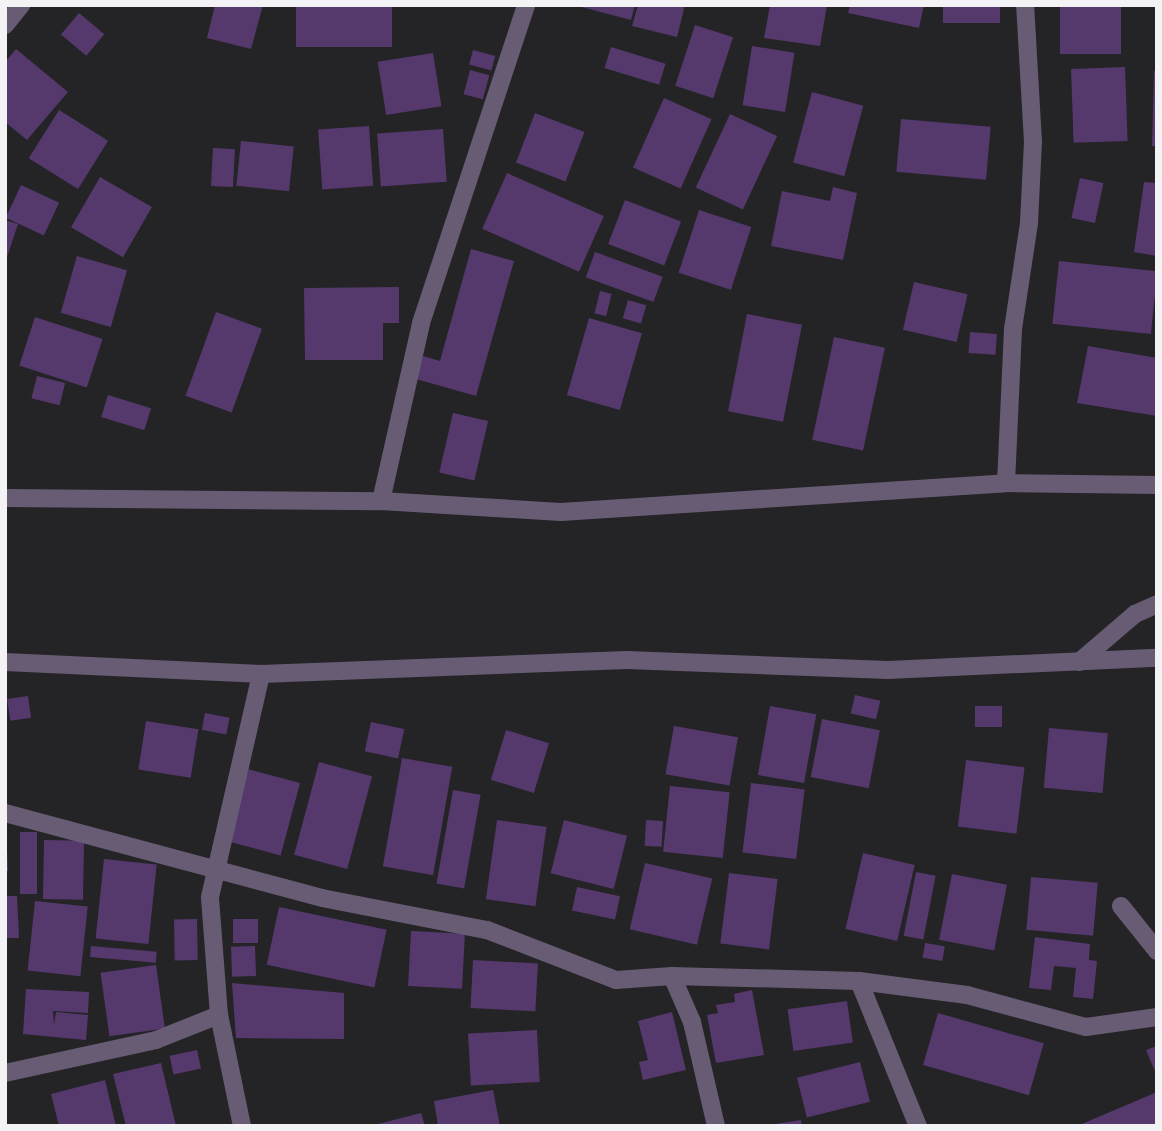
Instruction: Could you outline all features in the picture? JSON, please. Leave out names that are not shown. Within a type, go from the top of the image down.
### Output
[{"type":"street","points":[[5,24],[21,5]]},
{"type":"street","points":[[381,501],[421,323],[526,5]]},
{"type":"street","points":[[1006,483],[1013,329],[1029,223],[1032,142],[1025,5]]},
{"type":"street","points":[[5,498],[381,501],[561,512],[1006,483],[1157,485]]},
{"type":"street","points":[[1079,662],[1135,614],[1157,604]]},
{"type":"street","points":[[5,662],[261,674],[627,660],[888,670],[1157,658]]},
{"type":"street","points":[[242,1126],[219,1015],[209,897],[213,868],[261,674]]},
{"type":"street","points":[[5,813],[322,898],[487,930],[616,980],[672,976],[859,981],[967,995],[1086,1027],[1157,1017]]},
{"type":"street","points":[[1121,906],[1157,951]]},
{"type":"street","points":[[672,976],[692,1022],[716,1126]]},
{"type":"street","points":[[859,981],[918,1126]]},
{"type":"street","points":[[5,1073],[156,1040],[219,1015]]},
{"type":"building","points":[[215,5],[263,5],[251,49],[207,38]]},
{"type":"building","points":[[296,5],[392,5],[392,47],[296,47]]},
{"type":"building","points":[[574,5],[635,5],[631,20]]},
{"type":"building","points":[[638,5],[685,5],[677,37],[632,26]]},
{"type":"building","points":[[770,5],[827,5],[820,46],[764,38]]},
{"type":"building","points":[[850,5],[924,5],[919,28],[848,13]]},
{"type":"building","points":[[943,5],[1000,5],[1000,23],[943,23]]},
{"type":"building","points":[[1060,5],[1121,5],[1121,54],[1060,54]]},
{"type":"building","points":[[79,13],[104,34],[86,56],[61,34]]},
{"type":"building","points":[[695,25],[733,37],[713,98],[675,86]]},
{"type":"building","points":[[752,46],[794,53],[785,112],[743,105]]},
{"type":"building","points":[[611,47],[666,64],[659,85],[605,68]]},
{"type":"building","points":[[16,49],[68,92],[27,140],[5,122],[5,62]]},
{"type":"building","points":[[473,50],[495,56],[491,70],[469,64]]},
{"type":"building","points":[[433,53],[441,106],[386,115],[378,62]]},
{"type":"building","points":[[1125,67],[1128,141],[1074,143],[1071,69]]},
{"type":"building","points":[[470,70],[489,75],[483,99],[464,94]]},
{"type":"building","points":[[1154,71],[1157,71],[1157,146],[1152,146]]},
{"type":"building","points":[[812,92],[863,106],[844,176],[793,163]]},
{"type":"building","points":[[664,98],[712,119],[681,189],[633,167]]},
{"type":"building","points":[[59,110],[108,141],[78,189],[29,158]]},
{"type":"building","points":[[535,113],[584,132],[565,181],[516,162]]},
{"type":"building","points":[[730,114],[777,136],[743,209],[696,187]]},
{"type":"building","points":[[901,119],[991,127],[986,180],[896,172]]},
{"type":"building","points":[[369,126],[373,186],[322,189],[318,130]]},
{"type":"building","points":[[443,129],[447,182],[381,186],[377,134]]},
{"type":"building","points":[[241,141],[294,147],[289,191],[236,186]]},
{"type":"building","points":[[213,148],[235,149],[233,187],[211,186]]},
{"type":"building","points":[[507,173],[604,216],[579,272],[482,229]]},
{"type":"building","points":[[100,177],[152,207],[123,257],[71,227]]},
{"type":"building","points":[[1080,178],[1103,183],[1095,223],[1071,218]]},
{"type":"building","points":[[1144,182],[1157,183],[1157,256],[1134,252]]},
{"type":"building","points":[[21,185],[59,203],[44,235],[6,218]]},
{"type":"building","points":[[833,187],[857,193],[843,260],[771,246],[782,191],[830,201]]},
{"type":"building","points":[[625,200],[681,222],[664,265],[608,244]]},
{"type":"building","points":[[699,210],[751,227],[731,290],[679,273]]},
{"type":"building","points":[[5,220],[18,224],[6,260],[5,260]]},
{"type":"building","points":[[471,249],[514,261],[476,396],[416,379],[423,356],[440,361]]},
{"type":"building","points":[[595,252],[663,277],[653,302],[586,277]]},
{"type":"building","points":[[77,256],[127,270],[111,327],[61,313]]},
{"type":"building","points":[[1059,261],[1157,271],[1151,334],[1052,324]]},
{"type":"building","points":[[914,282],[968,294],[957,342],[903,330]]},
{"type":"building","points":[[399,287],[399,323],[383,323],[383,360],[305,360],[304,288]]},
{"type":"building","points":[[600,291],[612,294],[606,316],[594,313]]},
{"type":"building","points":[[628,300],[646,305],[641,324],[623,318]]},
{"type":"building","points":[[216,312],[262,329],[232,412],[186,396]]},
{"type":"building","points":[[747,314],[802,325],[783,422],[728,411]]},
{"type":"building","points":[[35,317],[103,339],[87,387],[19,366]]},
{"type":"building","points":[[589,318],[642,333],[620,410],[567,395]]},
{"type":"building","points":[[970,332],[997,334],[995,355],[969,353]]},
{"type":"building","points":[[834,337],[885,348],[863,451],[812,440]]},
{"type":"building","points":[[1088,346],[1157,358],[1157,416],[1077,403]]},
{"type":"building","points":[[37,376],[65,383],[60,405],[31,398]]},
{"type":"building","points":[[108,395],[151,408],[144,430],[101,417]]},
{"type":"building","points":[[453,413],[488,421],[474,481],[439,472]]},
{"type":"building","points":[[855,695],[880,701],[876,719],[851,714]]},
{"type":"building","points":[[28,696],[31,718],[10,721],[7,699]]},
{"type":"building","points":[[770,706],[816,714],[804,783],[758,775]]},
{"type":"building","points":[[975,706],[1002,706],[1002,727],[975,727]]},
{"type":"building","points":[[205,713],[230,718],[226,734],[202,730]]},
{"type":"building","points":[[822,719],[880,730],[869,788],[811,777]]},
{"type":"building","points":[[146,721],[198,729],[191,778],[138,769]]},
{"type":"building","points":[[371,722],[404,729],[398,758],[365,751]]},
{"type":"building","points":[[674,726],[738,737],[730,786],[665,774]]},
{"type":"building","points":[[1049,728],[1108,733],[1103,793],[1044,788]]},
{"type":"building","points":[[506,730],[549,743],[534,793],[491,780]]},
{"type":"building","points":[[402,758],[452,767],[433,875],[383,866]]},
{"type":"building","points":[[966,760],[1025,767],[1016,834],[958,827]]},
{"type":"building","points":[[319,762],[372,776],[347,869],[294,855]]},
{"type":"building","points":[[244,768],[300,783],[281,855],[225,840]]},
{"type":"building","points":[[751,783],[805,790],[796,859],[742,852]]},
{"type":"building","points":[[670,786],[730,792],[723,858],[663,852]]},
{"type":"building","points":[[453,790],[481,795],[464,888],[437,884]]},
{"type":"building","points":[[497,820],[547,827],[535,906],[486,899]]},
{"type":"building","points":[[564,820],[627,836],[614,889],[551,873]]},
{"type":"building","points":[[646,820],[663,821],[662,847],[645,846]]},
{"type":"building","points":[[20,832],[37,832],[37,894],[20,894]]},
{"type":"building","points":[[44,840],[84,841],[83,900],[43,899]]},
{"type":"building","points":[[7,849],[8,871],[5,871]]},
{"type":"building","points":[[863,853],[915,865],[897,941],[845,929]]},
{"type":"building","points":[[104,859],[157,865],[148,944],[96,939]]},
{"type":"building","points":[[645,863],[712,879],[697,945],[630,929]]},
{"type":"building","points":[[916,872],[936,876],[923,940],[904,936]]},
{"type":"building","points":[[729,873],[778,879],[769,949],[720,943]]},
{"type":"building","points":[[952,874],[1007,885],[994,950],[939,940]]},
{"type":"building","points":[[1031,877],[1098,883],[1093,936],[1026,930]]},
{"type":"building","points":[[577,887],[620,896],[615,920],[572,910]]},
{"type":"building","points":[[5,896],[17,896],[19,938],[5,938]]},
{"type":"building","points":[[35,901],[88,907],[80,976],[28,971]]},
{"type":"building","points":[[279,907],[387,930],[374,988],[267,965]]},
{"type":"building","points":[[174,919],[197,919],[198,960],[175,960]]},
{"type":"building","points":[[233,919],[258,919],[258,943],[233,943]]},
{"type":"building","points":[[411,931],[465,934],[462,989],[408,986]]},
{"type":"building","points":[[1035,937],[1090,944],[1089,960],[1097,961],[1093,999],[1073,997],[1076,968],[1054,966],[1051,990],[1029,988]]},
{"type":"building","points":[[925,943],[945,946],[942,961],[923,958]]},
{"type":"building","points":[[91,946],[157,952],[156,963],[90,957]]},
{"type":"building","points":[[255,946],[256,976],[232,977],[231,947]]},
{"type":"building","points":[[473,960],[538,963],[535,1011],[470,1008]]},
{"type":"building","points":[[156,965],[165,1028],[109,1036],[101,973]]},
{"type":"building","points":[[232,983],[344,993],[344,1039],[236,1038]]},
{"type":"building","points":[[26,989],[89,992],[88,1013],[53,1011],[54,1025],[56,1012],[88,1015],[86,1040],[23,1034]]},
{"type":"building","points":[[752,990],[764,1055],[716,1063],[707,1015],[718,1013],[716,1005],[735,1002],[734,994]]},
{"type":"building","points":[[847,1001],[853,1043],[793,1051],[788,1009]]},
{"type":"building","points":[[672,1012],[686,1070],[643,1080],[639,1062],[648,1060],[638,1021]]},
{"type":"building","points":[[938,1013],[1044,1043],[1029,1095],[923,1065]]},
{"type":"building","points":[[537,1030],[540,1082],[471,1086],[468,1034]]},
{"type":"building","points":[[1157,1046],[1157,1076],[1146,1050]]},
{"type":"building","points":[[197,1050],[201,1069],[174,1074],[170,1056]]},
{"type":"building","points":[[860,1062],[870,1102],[807,1118],[797,1078]]},
{"type":"building","points":[[161,1063],[176,1126],[126,1126],[113,1074]]},
{"type":"building","points":[[105,1080],[116,1126],[59,1126],[51,1094]]},
{"type":"building","points":[[493,1090],[500,1126],[438,1126],[434,1101]]},
{"type":"building","points":[[1157,1092],[1157,1126],[1077,1126]]},
{"type":"building","points":[[421,1113],[425,1126],[374,1126],[374,1125]]},
{"type":"building","points":[[801,1120],[802,1126],[775,1126],[775,1124]]}]
